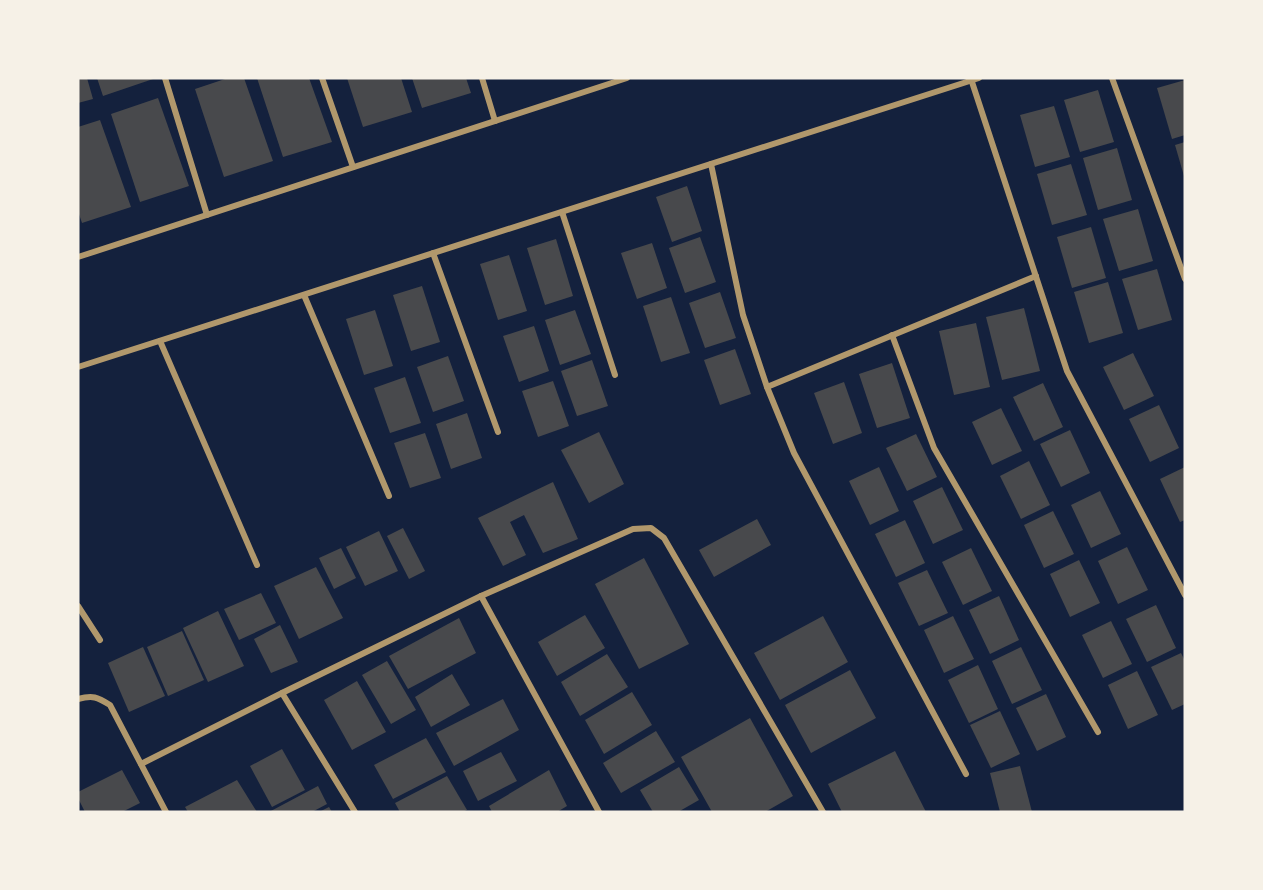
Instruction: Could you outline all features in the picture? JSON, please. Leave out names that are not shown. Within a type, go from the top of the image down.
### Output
[{"type":"street","points":[[165,78],[207,215]]},
{"type":"street","points":[[322,78],[353,167]]},
{"type":"street","points":[[482,78],[495,121]]},
{"type":"street","points":[[78,257],[627,78]]},
{"type":"street","points":[[78,368],[979,78]]},
{"type":"street","points":[[1112,78],[1185,279]]},
{"type":"street","points":[[971,79],[1067,371],[1185,595]]},
{"type":"street","points":[[711,164],[743,315],[767,387],[794,453],[966,774]]},
{"type":"street","points":[[562,212],[615,375]]},
{"type":"street","points":[[433,253],[498,432]]},
{"type":"street","points":[[767,387],[1036,276]]},
{"type":"street","points":[[304,295],[389,496]]},
{"type":"street","points":[[891,335],[934,448],[1098,732]]},
{"type":"street","points":[[160,341],[257,565]]},
{"type":"street","points":[[141,764],[481,596],[633,529],[651,528],[664,538],[823,812]]},
{"type":"street","points":[[481,596],[598,812]]},
{"type":"street","points":[[78,606],[100,640]]},
{"type":"street","points":[[282,693],[355,812]]},
{"type":"street","points":[[78,699],[90,696],[99,698],[110,705],[166,812]]},
{"type":"building","points":[[78,78],[87,78],[93,99],[78,103]]},
{"type":"building","points":[[97,78],[156,78],[103,96]]},
{"type":"building","points":[[228,78],[244,78],[273,161],[224,177],[195,89]]},
{"type":"building","points":[[257,78],[309,78],[332,142],[283,157]]},
{"type":"building","points":[[347,78],[401,78],[412,112],[363,127]]},
{"type":"building","points":[[412,78],[466,78],[471,93],[422,108]]},
{"type":"building","points":[[1185,80],[1185,135],[1172,139],[1157,88]]},
{"type":"building","points":[[1098,90],[1114,142],[1080,152],[1064,100]]},
{"type":"building","points":[[158,98],[189,186],[140,202],[111,114]]},
{"type":"building","points":[[1054,106],[1070,157],[1035,167],[1020,115]]},
{"type":"building","points":[[100,120],[131,207],[82,223],[78,211],[78,127]]},
{"type":"building","points":[[1185,142],[1185,176],[1184,176],[1175,145]]},
{"type":"building","points":[[1117,148],[1132,200],[1098,210],[1083,158]]},
{"type":"building","points":[[1071,164],[1087,215],[1052,225],[1037,174]]},
{"type":"building","points":[[687,186],[702,231],[672,242],[656,197]]},
{"type":"building","points":[[1138,209],[1153,261],[1119,271],[1103,219]]},
{"type":"building","points":[[1091,227],[1106,278],[1072,288],[1057,237]]},
{"type":"building","points":[[700,237],[716,282],[685,293],[669,248]]},
{"type":"building","points":[[556,239],[573,296],[545,305],[527,248]]},
{"type":"building","points":[[652,243],[667,288],[637,299],[621,253]]},
{"type":"building","points":[[509,255],[527,311],[498,320],[480,264]]},
{"type":"building","points":[[1157,269],[1172,320],[1138,330],[1122,279]]},
{"type":"building","points":[[1108,282],[1123,333],[1089,343],[1074,292]]},
{"type":"building","points":[[422,286],[440,342],[411,351],[393,295]]},
{"type":"building","points":[[720,292],[736,338],[705,348],[689,303]]},
{"type":"building","points":[[671,297],[690,353],[661,362],[643,306]]},
{"type":"building","points":[[1024,308],[1040,371],[1002,380],[986,317]]},
{"type":"building","points":[[375,310],[393,366],[364,375],[346,319]]},
{"type":"building","points":[[575,310],[591,354],[560,365],[545,320]]},
{"type":"building","points":[[976,323],[990,387],[954,395],[939,331]]},
{"type":"building","points":[[534,326],[549,371],[519,382],[503,336]]},
{"type":"building","points":[[735,349],[751,394],[720,405],[704,360]]},
{"type":"building","points":[[1133,353],[1154,396],[1124,410],[1103,367]]},
{"type":"building","points":[[448,356],[464,401],[433,412],[417,367]]},
{"type":"building","points":[[592,360],[608,406],[577,416],[561,371]]},
{"type":"building","points":[[892,363],[910,418],[877,428],[859,374]]},
{"type":"building","points":[[405,377],[421,423],[390,433],[374,388]]},
{"type":"building","points":[[553,381],[569,426],[538,437],[522,391]]},
{"type":"building","points":[[844,382],[862,433],[833,444],[814,393]]},
{"type":"building","points":[[1043,383],[1063,427],[1034,441],[1013,397]]},
{"type":"building","points":[[1159,405],[1179,448],[1150,462],[1129,419]]},
{"type":"building","points":[[1001,408],[1022,451],[992,465],[972,422]]},
{"type":"building","points":[[467,413],[482,458],[451,469],[436,424]]},
{"type":"building","points":[[1070,430],[1090,473],[1061,487],[1040,444]]},
{"type":"building","points":[[599,432],[624,484],[589,503],[561,450]]},
{"type":"building","points":[[425,433],[441,478],[410,488],[394,443]]},
{"type":"building","points":[[916,434],[937,477],[907,491],[886,448]]},
{"type":"building","points":[[1029,461],[1050,505],[1021,519],[1000,476]]},
{"type":"building","points":[[879,467],[899,511],[870,525],[849,481]]},
{"type":"building","points":[[1185,467],[1185,520],[1180,522],[1160,479]]},
{"type":"building","points":[[553,482],[578,539],[543,553],[524,515],[510,522],[526,555],[503,566],[478,518]]},
{"type":"building","points":[[942,487],[963,530],[933,544],[913,501]]},
{"type":"building","points":[[1100,491],[1121,534],[1091,548],[1071,505]]},
{"type":"building","points":[[1053,511],[1074,554],[1044,568],[1024,525]]},
{"type":"building","points":[[757,519],[771,545],[714,577],[699,550]]},
{"type":"building","points":[[905,520],[925,563],[896,577],[875,534]]},
{"type":"building","points":[[403,528],[425,571],[409,579],[387,536]]},
{"type":"building","points":[[379,531],[398,571],[365,586],[346,547]]},
{"type":"building","points":[[1127,547],[1148,590],[1118,604],[1098,561]]},
{"type":"building","points":[[341,548],[356,578],[334,589],[319,558]]},
{"type":"building","points":[[971,548],[992,591],[963,605],[942,562]]},
{"type":"building","points":[[644,558],[689,644],[639,669],[595,584]]},
{"type":"building","points":[[1079,560],[1100,603],[1070,617],[1050,574]]},
{"type":"building","points":[[316,567],[343,618],[299,639],[274,586]]},
{"type":"building","points":[[927,570],[948,613],[919,626],[898,583]]},
{"type":"building","points":[[261,593],[276,623],[239,640],[224,609]]},
{"type":"building","points":[[999,596],[1019,640],[990,654],[969,610]]},
{"type":"building","points":[[1156,605],[1176,648],[1147,662],[1126,619]]},
{"type":"building","points":[[218,611],[244,666],[208,682],[183,628]]},
{"type":"building","points":[[585,615],[605,648],[557,676],[538,642]]},
{"type":"building","points":[[823,616],[848,662],[780,700],[754,653]]},
{"type":"building","points":[[953,616],[974,659],[944,673],[924,630]]},
{"type":"building","points":[[459,618],[476,653],[408,689],[389,656]]},
{"type":"building","points":[[1111,621],[1132,664],[1103,678],[1082,635]]},
{"type":"building","points":[[280,625],[298,662],[271,673],[254,639]]},
{"type":"building","points":[[182,631],[204,680],[168,696],[147,647]]},
{"type":"building","points":[[143,647],[165,696],[129,712],[108,663]]},
{"type":"building","points":[[1021,647],[1042,690],[1012,704],[992,661]]},
{"type":"building","points":[[1181,653],[1185,661],[1185,704],[1172,710],[1151,667]]},
{"type":"building","points":[[607,654],[628,687],[580,716],[561,682]]},
{"type":"building","points":[[387,661],[416,710],[391,724],[362,675]]},
{"type":"building","points":[[978,665],[998,709],[969,723],[948,680]]},
{"type":"building","points":[[850,670],[876,718],[811,753],[785,705]]},
{"type":"building","points":[[1137,671],[1158,715],[1128,729],[1108,685]]},
{"type":"building","points":[[452,674],[470,705],[431,727],[415,697]]},
{"type":"building","points":[[357,681],[386,732],[352,750],[324,700]]},
{"type":"building","points":[[632,692],[652,725],[604,754],[585,720]]},
{"type":"building","points":[[1046,694],[1066,737],[1037,751],[1016,708]]},
{"type":"building","points":[[503,699],[519,730],[454,766],[436,733]]},
{"type":"building","points":[[1000,711],[1020,754],[991,768],[970,725]]},
{"type":"building","points":[[750,718],[793,796],[765,812],[712,812],[681,757]]},
{"type":"building","points":[[656,731],[675,762],[621,793],[603,763]]},
{"type":"building","points":[[426,738],[446,772],[393,799],[374,765]]},
{"type":"building","points":[[282,749],[305,790],[272,807],[250,766]]},
{"type":"building","points":[[895,751],[926,812],[842,812],[828,784]]},
{"type":"building","points":[[501,752],[517,781],[478,801],[463,771]]},
{"type":"building","points":[[1020,766],[1032,812],[1000,812],[990,773]]},
{"type":"building","points":[[679,767],[699,800],[678,812],[653,812],[640,790]]},
{"type":"building","points":[[122,770],[140,803],[122,812],[85,812],[78,798],[78,792]]},
{"type":"building","points":[[549,770],[567,806],[557,812],[492,812],[489,806]]},
{"type":"building","points":[[447,776],[467,810],[462,812],[400,812],[395,803]]},
{"type":"building","points":[[237,780],[257,812],[188,812],[185,807]]},
{"type":"building","points":[[318,786],[327,804],[312,812],[269,812]]},
{"type":"building","points":[[329,807],[332,812],[319,812]]}]
